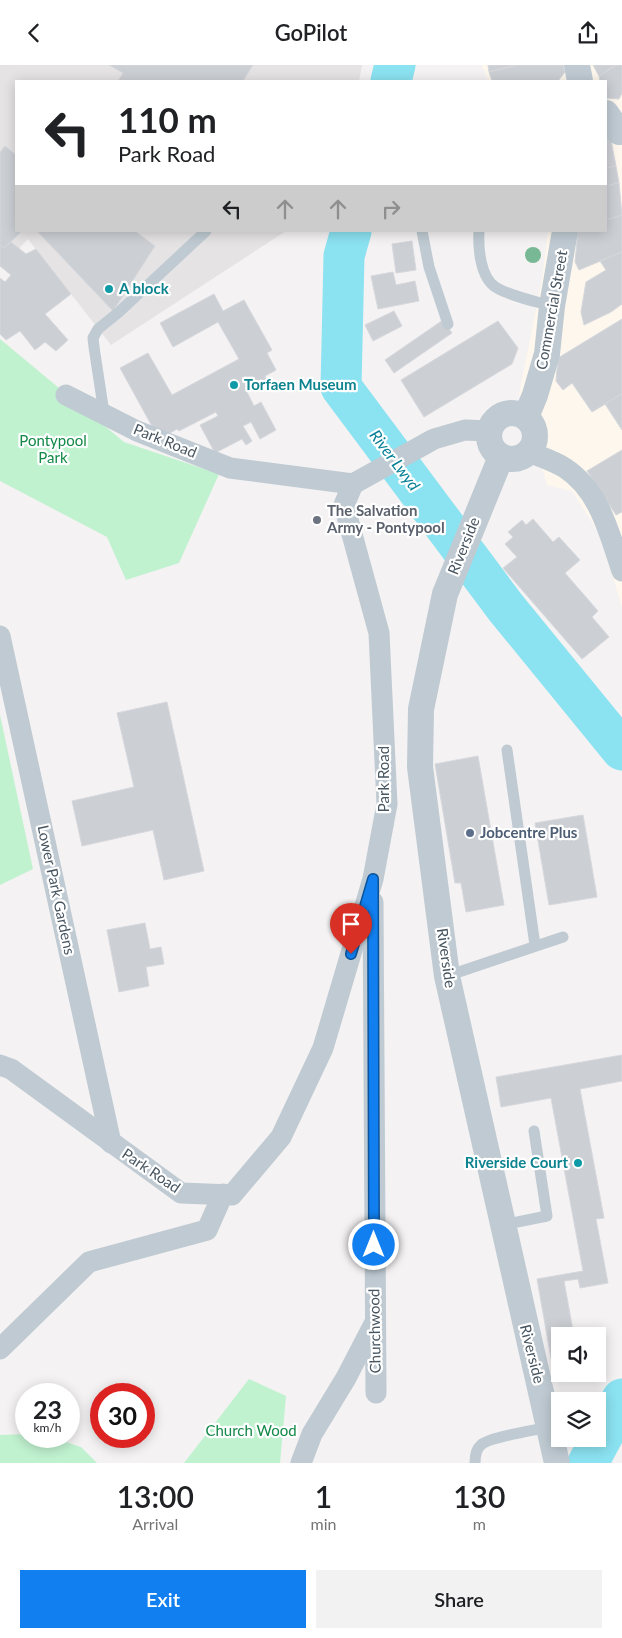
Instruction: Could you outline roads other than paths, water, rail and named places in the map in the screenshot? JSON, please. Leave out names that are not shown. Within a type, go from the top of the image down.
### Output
[{"type":"street","points":[[577,65],[580,80]]},
{"type":"street","name":"Commercial Street","points":[[526,417],[535,395],[547,354],[552,306],[565,232]]},
{"type":"street","name":"Park Road","points":[[0,1065],[11,1069],[181,1193],[232,1195],[281,1137],[323,1048],[373,879],[387,804],[379,633],[344,505],[359,481],[230,468],[137,431],[66,395]]},
{"type":"street","points":[[511,412],[526,417],[535,430],[534,445],[529,452],[516,459],[502,457],[491,446],[489,431],[497,417],[511,412]]},
{"type":"street","points":[[359,481],[434,439],[465,430],[489,431]]},
{"type":"street","points":[[529,452],[564,467],[587,488],[597,502],[622,571]]},
{"type":"street","name":"Riverside","points":[[502,457],[474,519],[445,594],[421,709],[420,767],[447,975],[557,1463]]},
{"type":"street","name":"Lower Park Gardens","points":[[0,636],[111,1143]]},
{"type":"street","name":"Churchwood","points":[[373,879],[376,1393]]},
{"type":"street","points":[[0,1349],[89,1262],[207,1230],[223,1194]]},
{"type":"street","points":[[301,1463],[312,1434],[346,1378],[375,1323]]},
{"type":"lane","points":[[104,413],[93,338],[98,329],[119,312],[205,232]]},
{"type":"lane","points":[[422,232],[428,267],[448,324]]},
{"type":"lane","points":[[479,232],[478,248],[484,271],[495,287],[552,306]]},
{"type":"lane","points":[[507,750],[535,945]]},
{"type":"lane","points":[[447,975],[563,937]]},
{"type":"lane","points":[[502,1225],[547,1216],[534,1131]]},
{"type":"lane","points":[[475,1463],[475,1455],[481,1445],[491,1439],[549,1427]]},
{"type":"waterway","name":"River Lwyd","points":[[391,80],[395,65]]},
{"type":"waterway","name":"River Lwyd","points":[[351,232],[344,256],[341,387],[506,608],[622,750]]},
{"type":"waterway","name":"River Lwyd","points":[[588,1463],[622,1399]]},
{"type":"place","name":"A block","points":[[109,289]]},
{"type":"place","name":"Torfaen Museum","points":[[234,385]]},
{"type":"place","name":"The Salvation Army - Pontypool","points":[[317,520]]},
{"type":"place","name":"Jobcentre Plus","points":[[470,833]]},
{"type":"place","name":"Riverside Court","points":[[578,1163]]},
{"type":"park label","name":"Pontypool Park","points":[[53,450]]},
{"type":"park label","name":"Church Wood","points":[[251,1431]]}]
